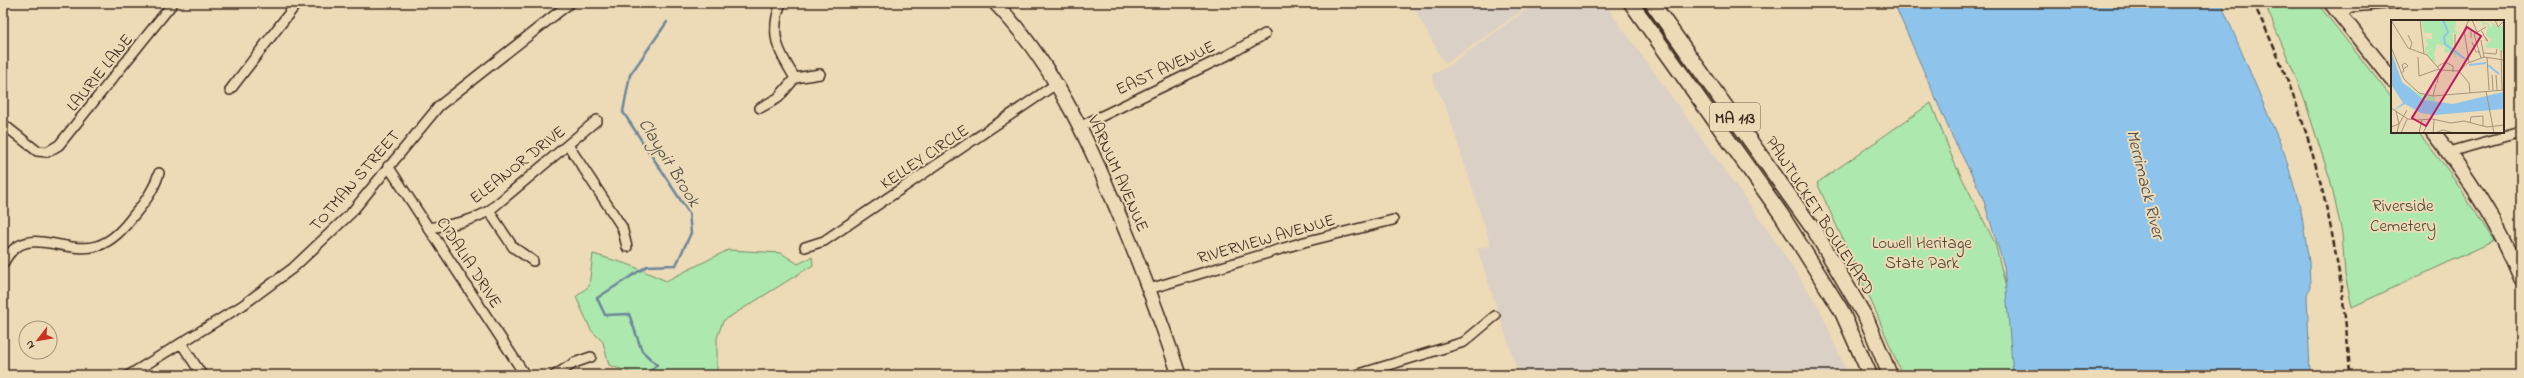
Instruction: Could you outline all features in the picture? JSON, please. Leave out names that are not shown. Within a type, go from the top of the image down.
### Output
[{"type":"main road","name":"VARNUM AVENUE","points":[[995,3],[1029,41],[1056,84],[1079,127],[1106,184],[1149,289],[1179,375]]},
{"type":"main road","name":"PAWTUCKET BOULEVARD","points":[[1631,3],[1785,220],[1841,310],[1870,375]]},
{"type":"main road","name":"PAWTUCKET BOULEVARD","points":[[1652,3],[1816,233],[1867,320],[1890,375]]},
{"type":"main road","points":[[2335,8],[2391,79]]},
{"type":"main road","points":[[2434,133],[2465,172],[2493,218],[2521,278]]},
{"type":"street","name":"LAURIE LANE","points":[[3,124],[37,151],[47,152],[59,146],[174,3]]},
{"type":"street","points":[[230,90],[298,3]]},
{"type":"street","name":"TOTMAN STREET","points":[[129,375],[250,300],[293,268],[351,213],[388,166],[439,106],[569,3]]},
{"type":"street","points":[[781,3],[776,17],[775,36],[782,56],[795,78]]},
{"type":"street","points":[[2335,8],[2397,3]]},
{"type":"street","name":"EAST AVENUE","points":[[1079,127],[1228,55],[1265,34]]},
{"type":"street","points":[[760,108],[778,98],[795,78],[820,74]]},
{"type":"street","name":"KELLEY CIRCLE","points":[[805,247],[831,237],[1056,84]]},
{"type":"street","name":"ELEANOR DRIVE","points":[[428,228],[458,224],[489,211],[597,120]]},
{"type":"street","points":[[2449,152],[2521,132]]},
{"type":"street","points":[[568,145],[622,226],[628,247]]},
{"type":"street","name":"CIDALIA DRIVE","points":[[388,166],[525,375]]},
{"type":"street","points":[[3,264],[16,248],[31,241],[83,248],[98,246],[112,239],[125,228],[149,197],[159,173]]},
{"type":"street","points":[[489,211],[513,247],[533,261]]},
{"type":"street","name":"RIVERVIEW AVENUE","points":[[1149,289],[1304,242],[1393,220]]},
{"type":"street","points":[[1356,375],[1464,342],[1495,316]]},
{"type":"street","points":[[181,342],[202,375]]},
{"type":"street","points":[[555,375],[574,363],[592,358]]},
{"type":"shaded area","points":[[1411,3],[1533,3],[1445,64]]},
{"type":"shaded area","points":[[1536,3],[1604,3],[1765,226],[1819,307],[1848,375],[1519,375],[1477,248],[1491,246],[1448,113],[1431,75],[1447,67]]},
{"type":"green space","name":"Riverside Cemetery","points":[[2317,3],[2391,97],[2391,133],[2419,133],[2448,170],[2494,241],[2352,307],[2345,275],[2342,233],[2330,179],[2302,92],[2265,4]]},
{"type":"green space","name":"Lowell Heritage State Park","points":[[1931,103],[1954,162],[1995,243],[2012,312],[2017,375],[1902,375],[1876,312],[1817,183]]},
{"type":"green space","points":[[728,250],[781,253],[798,264],[812,257],[813,265],[723,321],[717,338],[717,375],[631,375],[632,373],[609,365],[603,342],[591,330],[576,297],[589,286],[593,254],[630,265],[666,281]]},
{"type":"water","name":"Merrimack River","points":[[1894,3],[2221,3],[2285,155],[2301,211],[2309,262],[2310,287],[2307,295],[2310,375],[2013,375],[2004,266],[1982,195],[1952,136]]},
{"type":"waterway","name":"Claypit Brook","points":[[646,375],[657,365],[642,351],[629,314],[605,315],[597,298],[647,266],[676,265],[691,233],[689,213],[623,112],[630,75],[667,22]]},
{"type":"railway","points":[[2253,3],[2274,47],[2292,92],[2308,137],[2321,184],[2340,278],[2350,375]]}]
